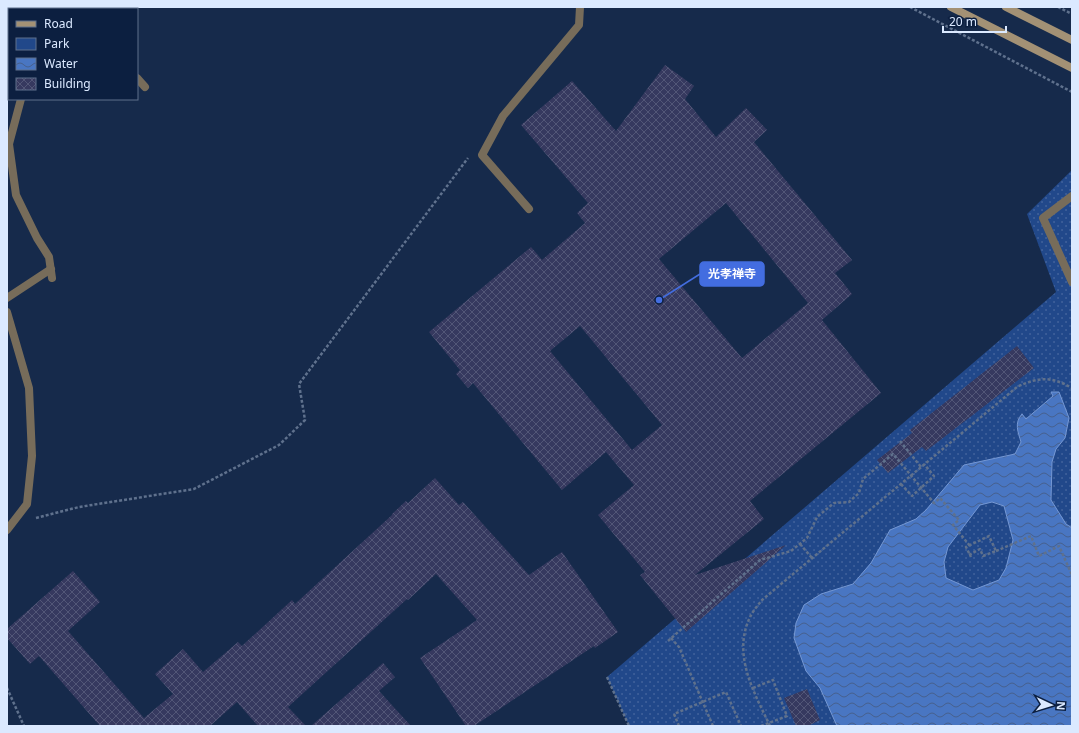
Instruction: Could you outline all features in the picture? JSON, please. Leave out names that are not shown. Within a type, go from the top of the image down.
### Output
[{"type":"main road","points":[[951,7],[1072,68]]},
{"type":"main road","points":[[1006,7],[1072,40]]},
{"type":"street","points":[[529,209],[482,155],[503,116],[579,25],[580,7]]},
{"type":"street","points":[[138,79],[145,87]]},
{"type":"street","points":[[21,100],[9,144],[16,195],[37,238],[49,257],[52,278]]},
{"type":"street","points":[[1072,196],[1043,218],[1072,282]]},
{"type":"street","points":[[7,298],[51,269]]},
{"type":"street","points":[[7,312],[29,388],[32,456],[27,504],[9,527]]},
{"type":"path","points":[[910,7],[1072,92]]},
{"type":"path","points":[[1058,7],[1072,14]]},
{"type":"path","points":[[9,527],[78,506],[194,489],[279,445],[305,420],[299,384],[472,152]]},
{"type":"path","points":[[769,724],[747,674],[743,658],[744,637],[750,617],[762,600],[1017,387],[1027,382],[1044,378],[1063,383],[1072,388]]},
{"type":"path","points":[[900,441],[934,476],[912,496],[901,484]]},
{"type":"path","points":[[668,641],[760,560],[791,551],[800,544],[807,538],[817,517],[834,503],[849,502],[858,494],[863,479],[893,454],[934,502],[940,498],[959,520],[953,525],[970,546]]},
{"type":"path","points":[[996,551],[990,536],[966,547],[970,556],[980,549],[983,556],[996,551],[1031,536],[1039,556],[1059,546],[1072,575]]},
{"type":"path","points":[[800,544],[812,558]]},
{"type":"path","points":[[671,638],[679,647],[713,726]]},
{"type":"path","points":[[607,677],[629,726]]},
{"type":"path","points":[[753,688],[773,680],[787,716],[761,726]]},
{"type":"path","points":[[7,688],[24,726]]},
{"type":"path","points":[[679,726],[674,714],[726,692],[741,726]]},
{"type":"green space","points":[[1072,170],[1072,726],[629,726],[607,677],[1056,292],[1027,214]]},
{"type":"water","points":[[1051,392],[1059,392],[1069,418],[1065,438],[1056,449],[1052,462],[1051,500],[1066,524],[1072,528],[1072,726],[837,726],[820,688],[806,671],[794,638],[796,623],[804,605],[821,594],[853,584],[871,563],[890,530],[916,519],[926,510],[964,465],[1015,454],[1021,442],[1017,428],[1020,417],[1022,414],[1026,419],[1053,396]],"holes":[[[992,502],[1004,506],[1013,540],[1006,568],[999,580],[973,590],[946,578],[944,562],[948,547],[980,505]]]},
{"type":"building","points":[[665,65],[694,86],[685,99],[716,137],[746,108],[767,130],[754,142],[852,260],[835,273],[852,294],[822,320],[881,393],[750,501],[764,519],[695,575],[786,545],[686,632],[640,575],[645,572],[598,515],[634,485],[606,452],[562,490],[473,383],[468,388],[456,374],[460,370],[429,332],[531,247],[542,260],[585,223],[577,213],[588,203],[521,125],[572,81],[616,131]],"holes":[[[726,203],[808,303],[742,358],[659,259]],[[580,326],[662,425],[632,450],[550,351]]]},
{"type":"building","points":[[1017,346],[1034,368],[926,451],[922,447],[888,473],[877,460],[912,433],[910,430]]},
{"type":"building","points":[[435,478],[459,505],[463,502],[529,575],[562,552],[618,632],[595,648],[594,646],[474,726],[466,726],[420,658],[477,620],[436,574],[288,707],[306,726],[258,726],[237,702],[210,726],[100,726],[39,656],[30,664],[7,638],[7,629],[73,571],[100,602],[68,631],[144,718],[173,694],[155,674],[183,649],[203,672],[238,642],[242,646],[292,600],[295,604],[406,501],[408,503]]},
{"type":"building","points":[[383,663],[395,677],[379,691],[411,726],[311,726]]},
{"type":"building","points":[[807,689],[820,720],[808,726],[796,726],[784,698]]},
{"type":"place","name":"光孝禅寺","points":[[659,300]]}]
